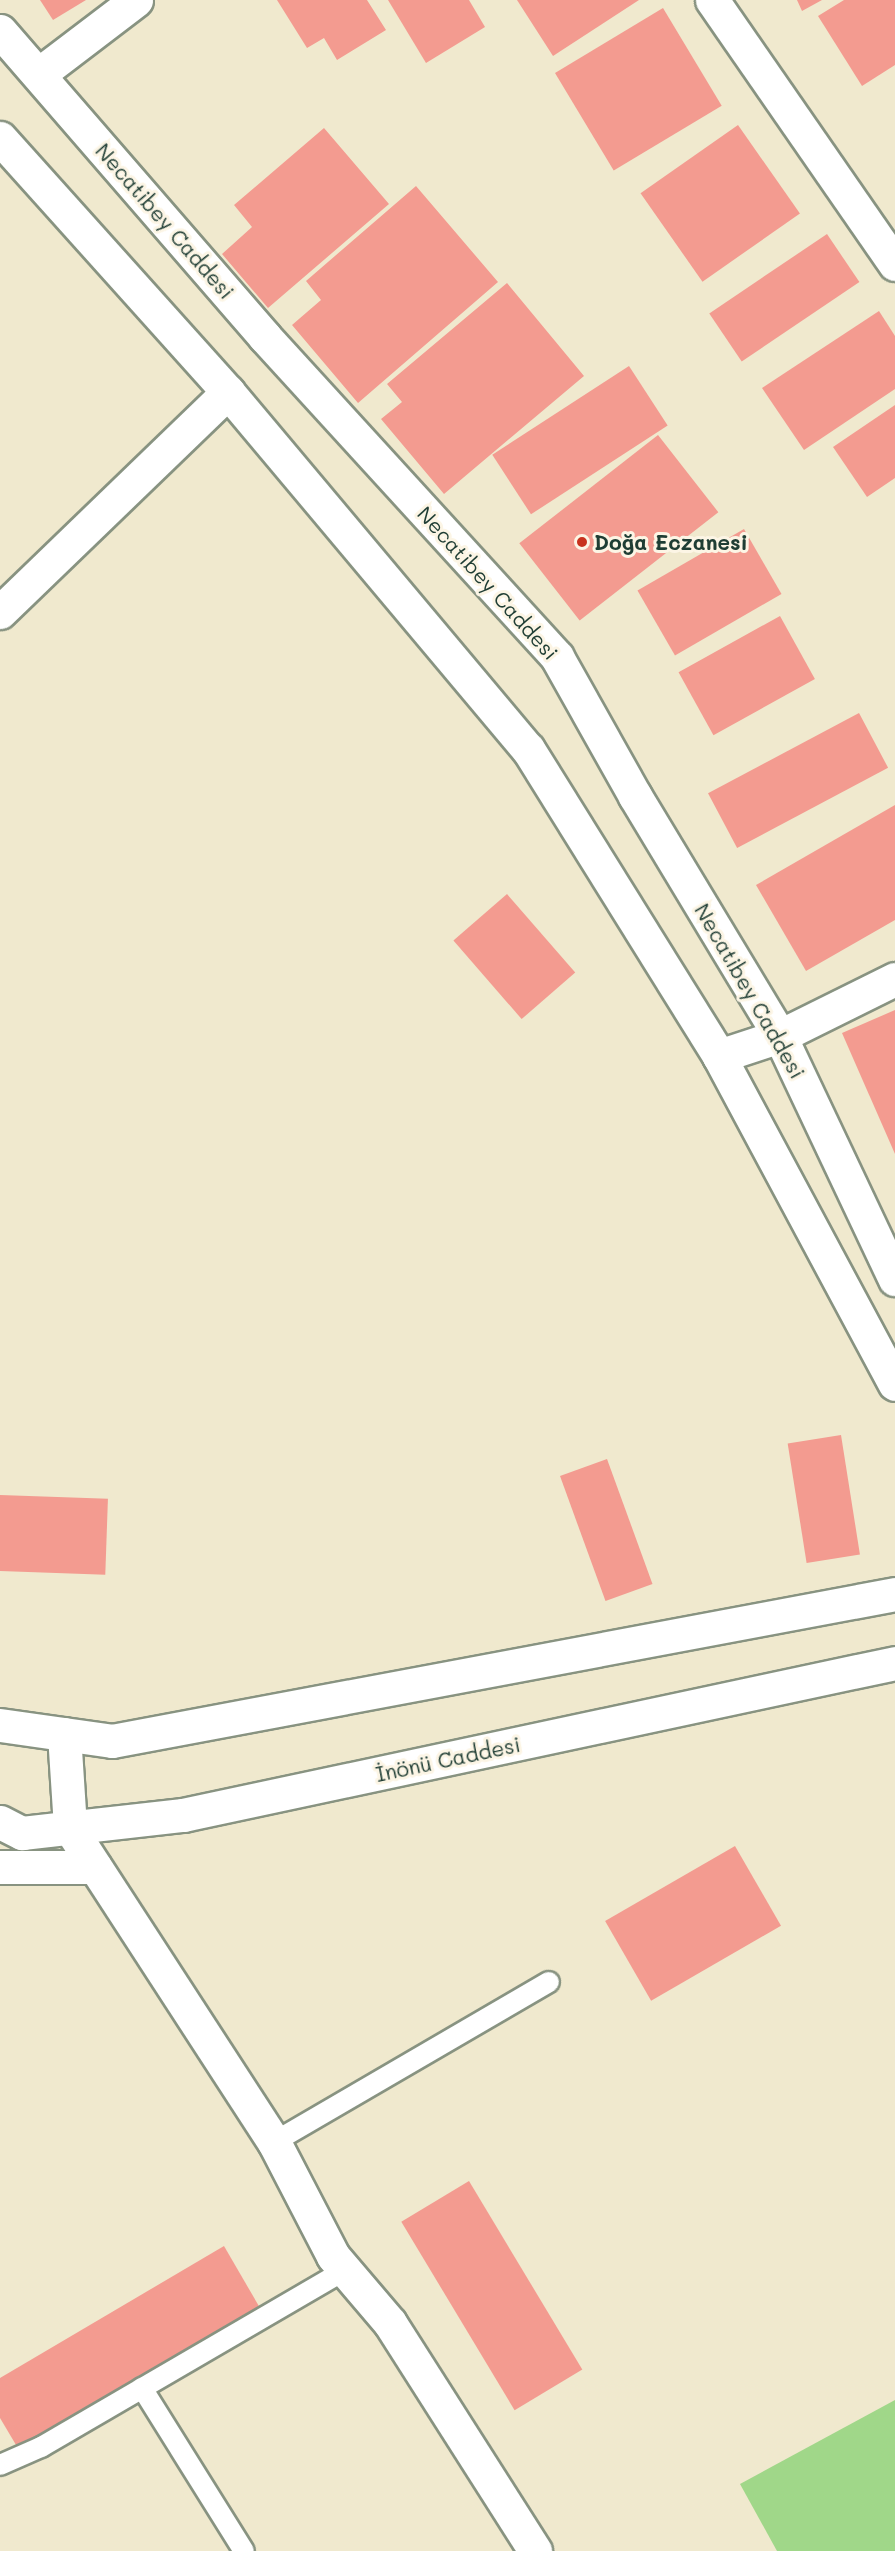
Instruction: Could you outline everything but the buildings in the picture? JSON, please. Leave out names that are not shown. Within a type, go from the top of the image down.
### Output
[{"type":"street","points":[[39,74],[136,0]]},
{"type":"street","points":[[711,0],[895,264]]},
{"type":"street","name":"Necatibey Caddesi","points":[[0,31],[265,337],[557,657],[635,796],[780,1036],[895,1279]]},
{"type":"street","points":[[0,138],[228,392],[528,750],[719,1056],[895,1384]]},
{"type":"street","points":[[0,612],[228,392]]},
{"type":"street","points":[[719,1056],[780,1036],[895,979]]},
{"type":"street","points":[[0,1725],[112,1741],[895,1594]]},
{"type":"street","name":"İnönü Caddesi","points":[[0,1822],[22,1833],[183,1815],[895,1663]]},
{"type":"street","points":[[64,1734],[70,1828],[274,2142],[333,2256],[390,2323],[534,2551]]},
{"type":"street","points":[[0,1867],[94,1867]]},
{"type":"lane","points":[[274,2142],[549,1982]]},
{"type":"lane","points":[[0,2465],[41,2447],[345,2270]]},
{"type":"lane","points":[[142,2388],[244,2551]]},
{"type":"green space","points":[[895,2400],[895,2551],[777,2551],[740,2484]]},
{"type":"place","name":"Doğa Eczanesi","points":[[582,542]]}]
